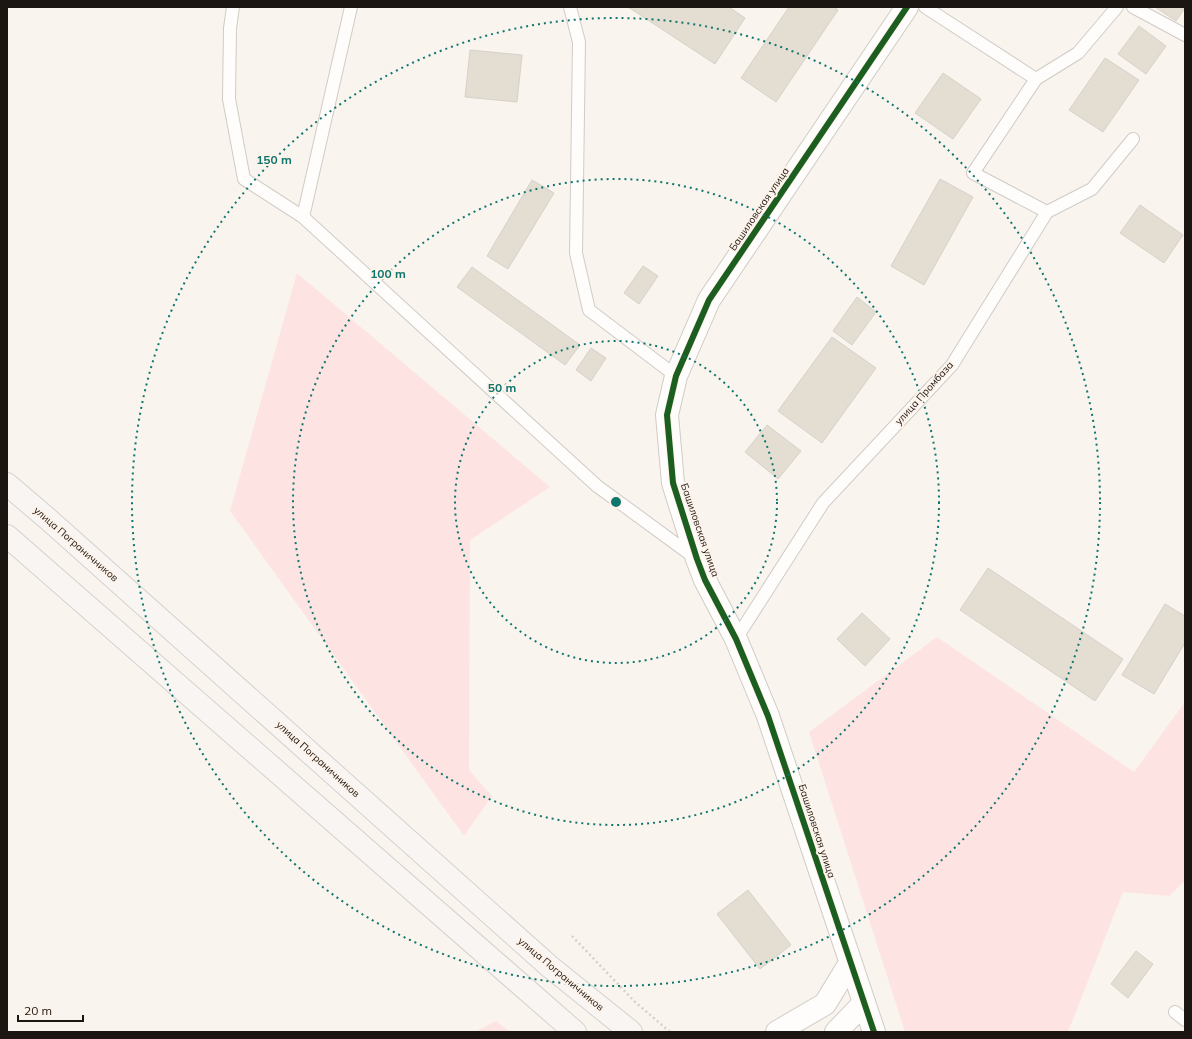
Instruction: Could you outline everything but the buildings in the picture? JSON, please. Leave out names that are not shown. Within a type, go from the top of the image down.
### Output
[{"type":"main road","name":"улица Пограничников","points":[[7,484],[549,966],[631,1032]]},
{"type":"main road","points":[[7,536],[575,1032]]},
{"type":"street","name":"Башиловская улица","points":[[874,1032],[768,716],[736,639],[705,580],[697,559],[673,483],[667,415],[676,376],[709,300],[907,7]]},
{"type":"street","points":[[777,1032],[825,1004],[850,963]]},
{"type":"street","points":[[836,1032],[864,1003]]},
{"type":"lane","points":[[233,7],[230,28],[229,99],[244,179],[303,217],[597,486],[697,559]]},
{"type":"lane","points":[[303,217],[351,7]]},
{"type":"lane","points":[[570,7],[579,42],[576,253],[589,310],[676,376]]},
{"type":"lane","points":[[925,7],[1036,79]]},
{"type":"lane","points":[[1117,7],[1078,53],[1036,79],[973,173],[1047,212],[1092,189],[1133,139]]},
{"type":"lane","points":[[1133,7],[1185,35]]},
{"type":"lane","name":"улица Промбаза","points":[[736,639],[823,503],[952,365],[1047,212]]},
{"type":"path","points":[[572,936],[634,1001],[670,1032]]},
{"type":"shaded area","points":[[297,273],[550,487],[470,540],[469,770],[492,796],[464,836],[230,511]]},
{"type":"shaded area","points":[[937,637],[1134,772],[1185,702],[1185,881],[1169,896],[1123,892],[1068,1032],[905,1032],[809,732]]},
{"type":"shaded area","points":[[496,1021],[510,1032],[475,1032]]},
{"type":"cycle path","points":[[874,1032],[768,716],[736,639],[705,580],[697,559],[673,483],[667,415],[676,376],[709,300],[907,7]]}]
